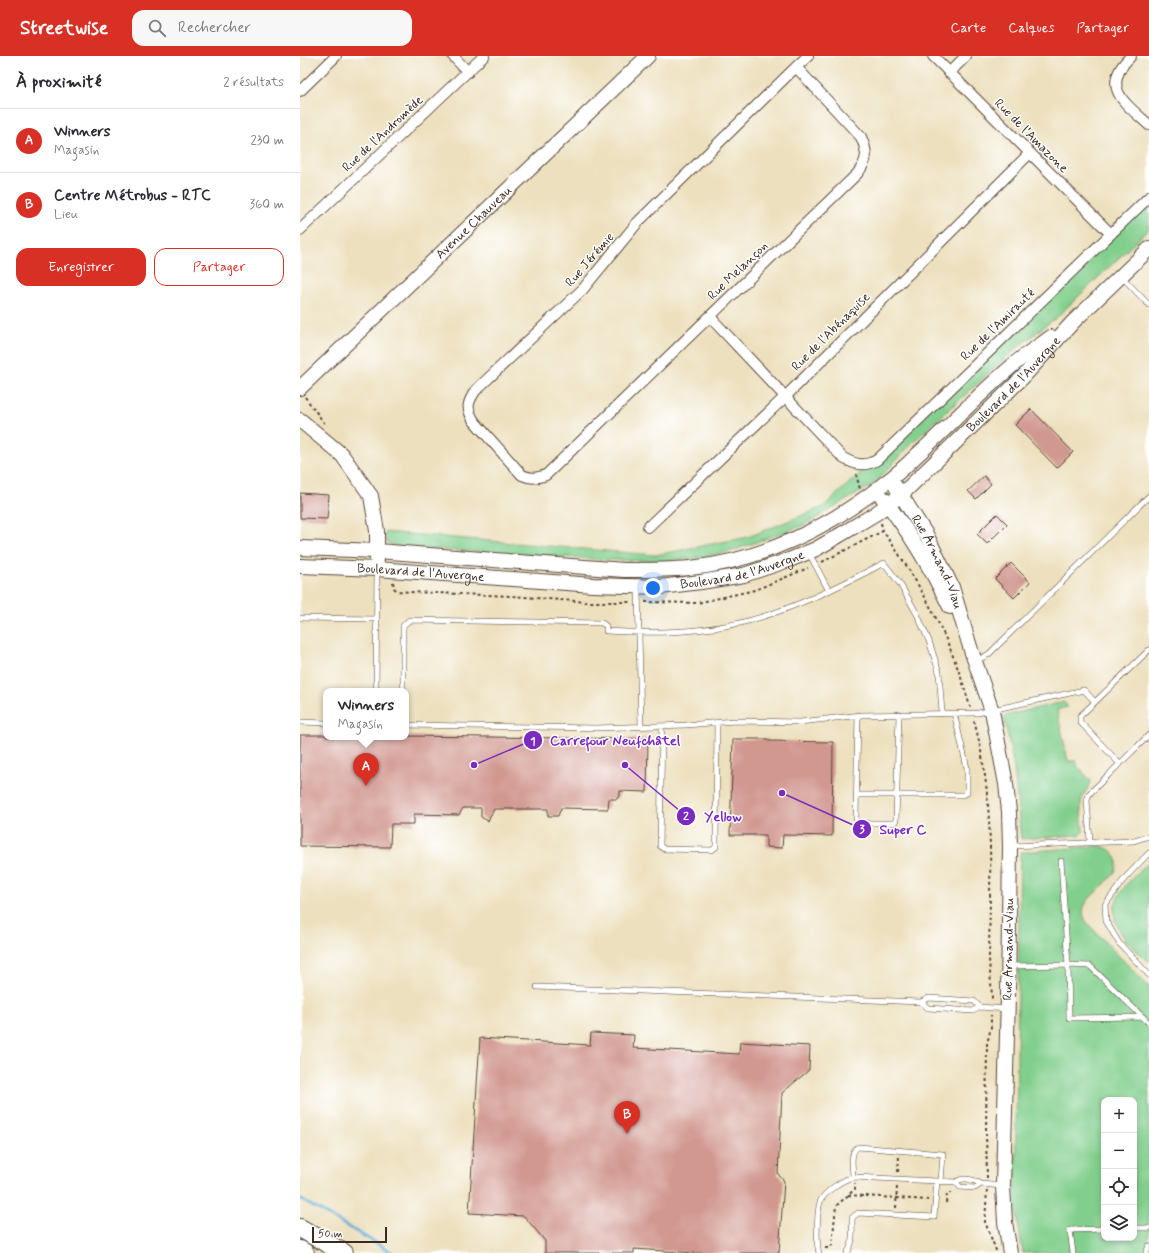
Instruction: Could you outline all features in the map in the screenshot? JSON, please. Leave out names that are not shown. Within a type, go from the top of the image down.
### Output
[{"type":"highway","points":[[300,1228],[344,1253]]},
{"type":"highway","points":[[300,1250],[306,1253]]},
{"type":"main road","name":"Avenue Chauveau","points":[[300,388],[648,56]]},
{"type":"main road","name":"Boulevard de l'Auvergne","points":[[300,566],[377,569],[593,585],[660,587],[744,575],[790,560],[808,552],[859,524],[901,495],[1023,377],[1073,322],[1149,249]]},
{"type":"main road","name":"Boulevard de l'Auvergne","points":[[300,548],[377,551],[587,568],[659,570],[692,568],[720,563],[774,548],[826,523],[863,500],[870,491],[891,479],[1013,365],[1073,322]]},
{"type":"main road","points":[[300,420],[342,455],[371,496],[377,531],[377,569]]},
{"type":"main road","name":"Rue Armand-Viau","points":[[891,479],[927,536],[952,588],[992,711],[1008,797],[1010,846],[1009,966],[1003,1186],[1004,1222],[1010,1253]]},
{"type":"main road","name":"Rue Armand-Viau","points":[[870,491],[888,505],[911,535],[939,585],[973,656]]},
{"type":"street","points":[[300,90],[336,56]]},
{"type":"street","points":[[452,56],[468,72]]},
{"type":"street","name":"Rue de l'Andromède","points":[[300,230],[484,56]]},
{"type":"street","name":"Rue Jérémie","points":[[538,478],[529,478],[522,475],[474,421],[469,413],[468,405],[471,397],[476,390],[583,289],[638,222],[808,56]]},
{"type":"street","name":"Rue de l'Amazone","points":[[933,56],[1111,234]]},
{"type":"street","points":[[949,72],[966,56]]},
{"type":"street","points":[[1131,56],[1124,63],[1120,71],[1116,81],[1117,90],[1122,101],[1149,125]]},
{"type":"street","name":"Rue Melançon","points":[[538,478],[546,475],[852,180],[864,166],[866,157],[865,147],[861,137],[796,67]]},
{"type":"street","name":"Rue de l'Abénaquise","points":[[648,527],[786,396],[1030,154]]},
{"type":"street","name":"Rue de l'Amirauté","points":[[859,465],[870,464],[877,460],[1149,197]]},
{"type":"street","points":[[710,317],[843,458],[859,465]]},
{"type":"lane","points":[[1121,276],[1149,305]]},
{"type":"lane","points":[[973,656],[989,654],[1149,496]]},
{"type":"lane","points":[[808,552],[829,591]]},
{"type":"lane","points":[[403,688],[403,626],[409,620],[602,624],[606,626],[606,631],[639,634],[710,629],[747,621],[780,611],[829,591],[884,563],[900,584],[917,614],[929,641],[939,672],[942,713]]},
{"type":"lane","points":[[376,688],[377,569]]},
{"type":"lane","points":[[638,586],[641,726]]},
{"type":"lane","points":[[300,618],[377,619]]},
{"type":"lane","points":[[1120,764],[1080,722],[1080,716],[1149,650]]},
{"type":"lane","points":[[409,724],[596,728],[686,726],[735,721],[800,722],[858,715],[978,713],[1084,690],[1095,702]]},
{"type":"lane","points":[[856,794],[963,795],[966,792],[967,768],[954,713]]},
{"type":"lane","points":[[858,715],[856,820],[858,823],[894,823],[896,820],[899,714]]},
{"type":"lane","points":[[300,722],[323,723]]},
{"type":"lane","points":[[662,726],[660,846],[664,849],[712,850],[716,847],[717,723]]},
{"type":"lane","points":[[1090,842],[1087,800],[1089,794],[1149,735]]},
{"type":"lane","points":[[1010,846],[1134,841],[1149,836]]},
{"type":"lane","points":[[1149,853],[1125,878],[1105,905],[1106,921],[1119,943],[1149,975]]},
{"type":"lane","points":[[1061,861],[1068,965],[1069,1018],[1143,1017]]},
{"type":"lane","points":[[1009,966],[1090,966],[1149,1023]]},
{"type":"lane","points":[[537,987],[921,1002],[928,998],[974,1001],[980,1007]]},
{"type":"lane","points":[[921,1002],[928,1008],[973,1012],[980,1007],[1008,1009]]},
{"type":"lane","points":[[847,1253],[851,1244],[852,1218],[858,1213],[934,1217],[943,1154],[858,1147],[853,1153],[853,1177]]},
{"type":"lane","points":[[819,1253],[817,1235],[821,1201],[842,1181],[853,1177],[939,1182],[956,1182],[960,1179],[975,1180],[981,1184],[987,1185],[1003,1186]]},
{"type":"lane","points":[[1137,1228],[1149,1228]]},
{"type":"lane","points":[[1073,1253],[1070,1230],[1101,1229]]},
{"type":"lane","points":[[1146,1253],[1149,1246]]},
{"type":"path","points":[[859,465],[857,482],[870,491]]},
{"type":"path","points":[[991,1026],[987,1044],[987,1185],[985,1222],[997,1253]]},
{"type":"path","points":[[823,1247],[828,1248],[832,1245],[836,1206],[855,1189],[855,1184]]},
{"type":"path","points":[[848,1195],[896,1200],[928,1200]]},
{"type":"path","points":[[896,1195],[896,1200]]},
{"type":"green space","points":[[1149,197],[1149,229],[1057,317],[1019,346],[914,441],[874,484],[804,525],[732,551],[699,558],[657,561],[610,560],[398,547],[386,542],[385,532],[655,555],[748,537],[823,507],[870,464]]},
{"type":"green space","points":[[1062,702],[1065,703],[1067,707],[1057,710],[1068,761],[1076,761],[1078,767],[1091,781],[1081,802],[1083,832],[1080,835],[1021,839],[1014,768],[1004,716]]},
{"type":"green space","points":[[1098,846],[1104,847],[1113,852],[1116,857],[1116,870],[1112,877],[1089,899],[1085,905],[1083,913],[1084,918],[1149,987],[1149,1253],[1023,1253],[1015,1201],[1020,852]]},
{"type":"green space","points":[[1149,862],[1149,963],[1121,933],[1116,922],[1114,912],[1120,893],[1133,877]]},
{"type":"building","points":[[1031,409],[1073,452],[1057,468],[1015,425]]},
{"type":"building","points":[[984,476],[991,484],[976,499],[968,491]]},
{"type":"building","points":[[300,493],[329,495],[327,519],[300,518]]},
{"type":"building","points":[[997,514],[1007,524],[987,544],[977,534]]},
{"type":"building","points":[[1011,563],[1030,582],[1014,598],[995,579]]},
{"type":"building","points":[[300,735],[323,735],[323,740],[409,740],[409,736],[648,739],[647,792],[620,791],[617,799],[609,799],[608,809],[561,808],[558,816],[548,816],[548,809],[494,809],[488,821],[481,817],[481,808],[463,808],[459,815],[414,814],[414,824],[391,824],[390,847],[300,846]]},
{"type":"building","points":[[733,739],[833,742],[832,836],[783,835],[782,848],[766,847],[766,835],[730,835]]},
{"type":"building","points":[[591,1033],[634,1035],[633,1048],[739,1054],[740,1042],[810,1046],[809,1070],[782,1093],[778,1174],[784,1181],[779,1253],[694,1253],[634,1249],[634,1253],[545,1253],[545,1241],[524,1216],[469,1213],[480,1038],[590,1045]]},
{"type":"waterway","points":[[300,1199],[393,1253]]},
{"type":"place","name":"Carrefour Neufchâtel","points":[[474,765]]},
{"type":"place","name":"Yellow","points":[[625,765]]},
{"type":"place","name":"Winners","points":[[366,786]]},
{"type":"place","name":"Super C","points":[[782,793]]},
{"type":"place","name":"Centre Métrobus - RTC","points":[[627,1134]]}]
